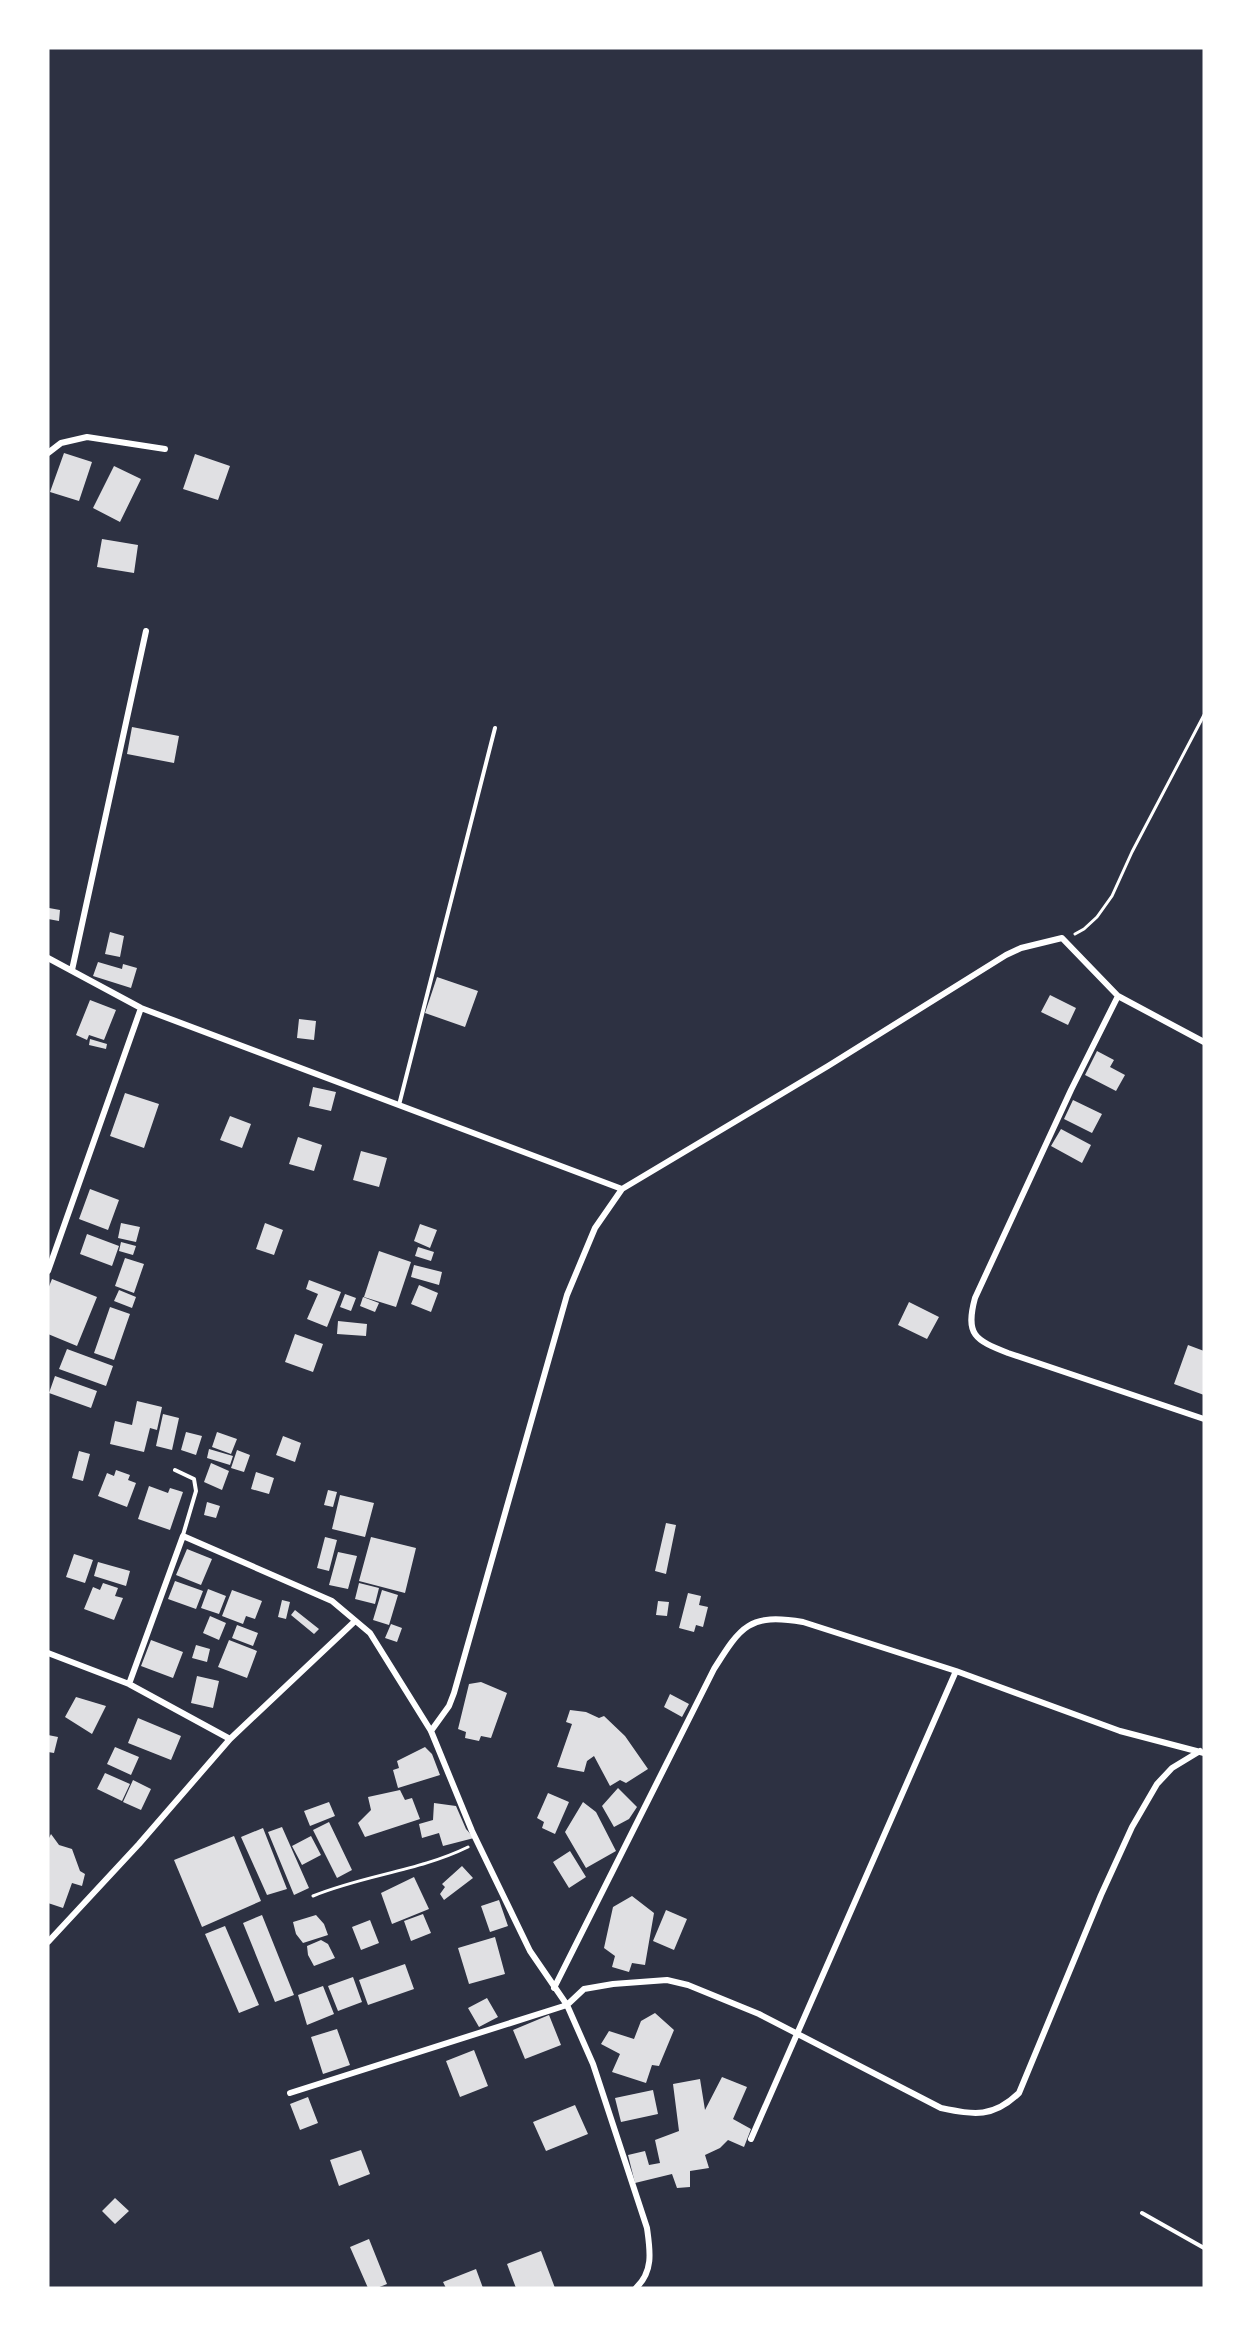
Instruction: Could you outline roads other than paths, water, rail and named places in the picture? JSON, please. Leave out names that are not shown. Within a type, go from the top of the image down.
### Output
[{"type":"street","points":[[48,453],[61,443],[87,437],[165,449]]},
{"type":"street","points":[[72,970],[146,631]]},
{"type":"street","points":[[430,1731],[449,1706],[454,1693],[567,1295],[595,1228],[622,1189],[1021,948],[1062,938],[1118,996],[1204,1042]]},
{"type":"street","points":[[48,958],[141,1008],[622,1189]]},
{"type":"street","points":[[1118,996],[1071,1090],[975,1298],[970,1314],[972,1330],[982,1343],[1204,1419]]},
{"type":"street","points":[[48,1271],[141,1008]]},
{"type":"street","points":[[129,1684],[183,1536],[332,1601],[370,1634],[430,1731],[477,1842],[530,1951],[567,2005],[592,2064],[647,2228],[651,2256],[645,2280],[636,2288]]},
{"type":"street","points":[[554,1988],[714,1669],[734,1637],[747,1626],[761,1619],[782,1618],[803,1622],[956,1671],[1120,1731],[1202,1752]]},
{"type":"street","points":[[48,1942],[139,1844],[230,1739],[354,1622]]},
{"type":"street","points":[[48,1653],[129,1684],[230,1739]]},
{"type":"street","points":[[751,2139],[956,1671]]},
{"type":"street","points":[[290,2093],[567,2005],[584,1989],[613,1984],[667,1980],[759,2014],[941,2108],[967,2114],[987,2113],[1006,2106],[1019,2093],[1101,1895],[1132,1827],[1157,1784],[1172,1768],[1202,1752]]},
{"type":"lane","points":[[398,1106],[495,728]]},
{"type":"lane","points":[[175,1470],[194,1479],[195,1491],[183,1536]]},
{"type":"lane","points":[[1142,2213],[1204,2248]]}]
